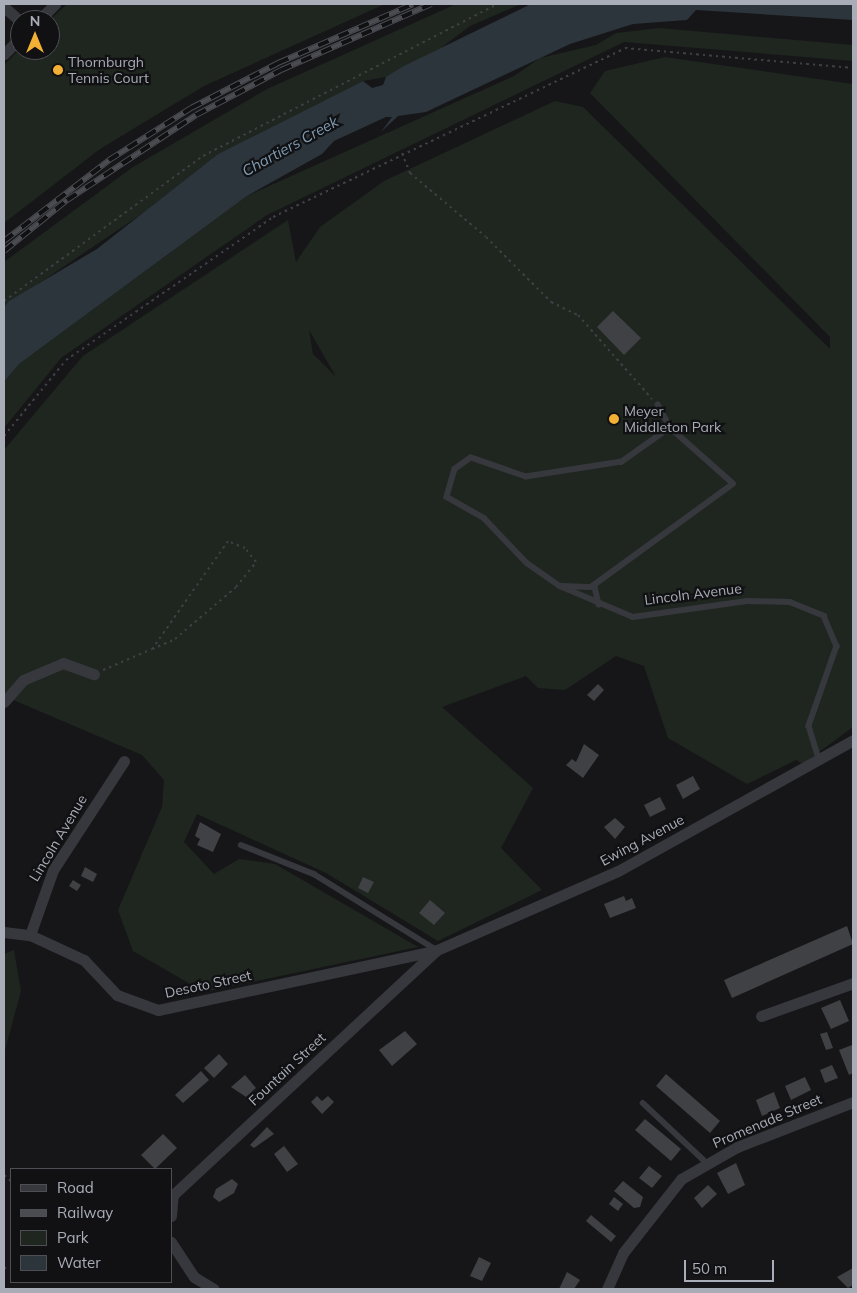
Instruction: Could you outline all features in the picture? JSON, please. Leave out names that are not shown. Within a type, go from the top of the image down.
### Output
[{"type":"street","points":[[4,702],[24,680],[63,663],[94,674]]},
{"type":"street","name":"Ewing Avenue","points":[[437,950],[618,871],[820,761],[853,740]]},
{"type":"street","name":"Lincoln Avenue","points":[[30,935],[53,870],[124,761]]},
{"type":"street","name":"Desoto Street","points":[[4,932],[30,935],[84,960],[117,995],[158,1010],[437,950]]},
{"type":"street","name":"Fountain Street","points":[[172,1206],[173,1195],[437,950]]},
{"type":"street","points":[[761,1016],[853,983]]},
{"type":"street","name":"Promenade Street","points":[[607,1289],[624,1253],[680,1179],[707,1162],[853,1102]]},
{"type":"street","points":[[172,1244],[194,1277],[214,1289]]},
{"type":"lane","points":[[591,587],[733,484],[670,428],[658,405]]},
{"type":"lane","name":"Lincoln Avenue","points":[[670,428],[622,462],[526,477],[471,458],[455,469],[447,497],[484,518],[527,563],[560,586],[599,606],[633,617],[747,601],[790,602],[824,616],[837,646],[809,726],[820,761]]},
{"type":"lane","points":[[560,586],[595,587],[599,606]]},
{"type":"lane","points":[[241,845],[314,874],[437,950]]},
{"type":"lane","points":[[643,1103],[707,1162]]},
{"type":"path","points":[[4,301],[203,156],[498,4]]},
{"type":"path","points":[[4,436],[66,360],[273,217],[402,153],[625,48],[853,68]]},
{"type":"path","points":[[402,153],[410,173],[486,237],[551,302],[578,316],[658,405]]},
{"type":"path","points":[[94,674],[152,649],[175,639],[236,587],[256,562],[245,548],[228,541],[152,649]]},
{"type":"green space","points":[[67,4],[385,4],[204,86],[100,149],[4,223],[4,65],[10,59],[60,60],[60,11]]},
{"type":"green space","points":[[456,4],[521,4],[470,26],[441,48],[386,77],[363,81],[218,154],[143,213],[4,307],[4,262],[133,167],[267,89]]},
{"type":"green space","points":[[659,28],[853,45],[853,61],[624,42],[267,215],[61,358],[4,428],[4,382],[19,364],[247,196],[514,76],[540,58],[596,45],[616,33]]},
{"type":"green space","points":[[665,57],[853,84],[853,727],[803,764],[796,760],[747,784],[668,738],[644,666],[616,656],[565,690],[538,688],[526,676],[442,707],[533,788],[501,848],[542,890],[438,941],[326,873],[197,814],[184,842],[214,874],[239,859],[275,864],[418,947],[204,992],[133,951],[118,910],[162,807],[164,780],[142,755],[4,696],[4,450],[83,356],[288,220],[296,262],[320,227],[384,181],[555,101],[583,107],[830,349],[830,337],[590,93],[605,71]],"holes":[[[309,330],[335,375],[313,354]]]},
{"type":"green space","points":[[14,950],[21,991],[4,1054],[4,954]]},
{"type":"water","name":"Chartiers Creek","points":[[531,4],[853,4],[853,20],[696,10],[687,20],[633,24],[570,44],[426,112],[398,116],[381,132],[392,117],[386,117],[334,141],[322,154],[247,196],[19,364],[4,382],[4,307],[9,301],[97,249],[218,154],[363,81],[372,88],[383,85],[386,77],[402,67]]},
{"type":"building","points":[[613,311],[641,338],[624,355],[597,327]]},
{"type":"building","points":[[598,684],[604,690],[594,701],[587,695]]},
{"type":"building","points":[[584,744],[599,755],[583,778],[566,765],[572,759],[576,762]]},
{"type":"building","points":[[693,776],[700,789],[683,799],[676,785]]},
{"type":"building","points":[[660,797],[666,809],[650,817],[644,805]]},
{"type":"building","points":[[615,818],[625,827],[615,839],[604,827]]},
{"type":"building","points":[[200,822],[221,834],[213,852],[197,845],[200,839],[195,836]]},
{"type":"building","points":[[85,867],[97,874],[93,882],[81,876]]},
{"type":"building","points":[[363,877],[374,882],[368,893],[358,888]]},
{"type":"building","points":[[73,880],[81,885],[77,891],[69,886]]},
{"type":"building","points":[[624,896],[626,901],[632,898],[636,908],[610,918],[604,904]]},
{"type":"building","points":[[430,900],[445,913],[434,925],[419,913]]},
{"type":"building","points":[[847,926],[853,944],[732,998],[724,980]]},
{"type":"building","points":[[840,1000],[849,1021],[831,1029],[821,1008]]},
{"type":"building","points":[[405,1031],[417,1044],[392,1066],[379,1050]]},
{"type":"building","points":[[827,1032],[833,1048],[826,1050],[820,1034]]},
{"type":"building","points":[[852,1045],[853,1073],[849,1075],[839,1050]]},
{"type":"building","points":[[219,1054],[228,1064],[214,1078],[204,1068]]},
{"type":"building","points":[[832,1065],[838,1078],[825,1083],[820,1070]]},
{"type":"building","points":[[201,1071],[209,1080],[183,1103],[175,1095]]},
{"type":"building","points":[[666,1074],[720,1121],[710,1133],[656,1086]]},
{"type":"building","points":[[245,1075],[256,1088],[246,1097],[231,1087]]},
{"type":"building","points":[[805,1077],[811,1090],[791,1100],[785,1086]]},
{"type":"building","points":[[774,1092],[780,1108],[762,1116],[756,1100]]},
{"type":"building","points":[[317,1096],[322,1101],[328,1096],[334,1102],[322,1114],[311,1102]]},
{"type":"building","points":[[645,1119],[681,1149],[671,1161],[635,1130]]},
{"type":"building","points":[[267,1127],[274,1134],[254,1148],[250,1145]]},
{"type":"building","points":[[163,1134],[177,1148],[156,1168],[141,1155]]},
{"type":"building","points":[[284,1146],[298,1164],[287,1172],[274,1154]]},
{"type":"building","points":[[736,1163],[745,1185],[728,1194],[717,1173]]},
{"type":"building","points":[[649,1166],[662,1176],[652,1188],[639,1178]]},
{"type":"building","points":[[232,1179],[238,1184],[234,1193],[219,1202],[213,1197],[216,1189]]},
{"type":"building","points":[[623,1181],[643,1197],[640,1207],[634,1208],[614,1191]]},
{"type":"building","points":[[708,1185],[717,1194],[702,1208],[694,1198]]},
{"type":"building","points":[[614,1197],[623,1204],[618,1211],[609,1204]]},
{"type":"building","points":[[591,1215],[616,1236],[611,1242],[586,1221]]},
{"type":"building","points":[[479,1257],[491,1263],[482,1281],[470,1276]]},
{"type":"building","points":[[853,1268],[853,1285],[848,1288],[837,1277]]},
{"type":"building","points":[[567,1272],[580,1280],[574,1289],[559,1289]]},
{"type":"railway","points":[[4,241],[109,160],[191,108],[278,63],[413,4]]},
{"type":"railway","points":[[4,251],[67,200],[196,115],[281,70],[431,4]]},
{"type":"place","name":"Thornburgh Tennis Court","points":[[58,70]]},
{"type":"place","name":"Meyer Middleton Park","points":[[614,419]]}]
